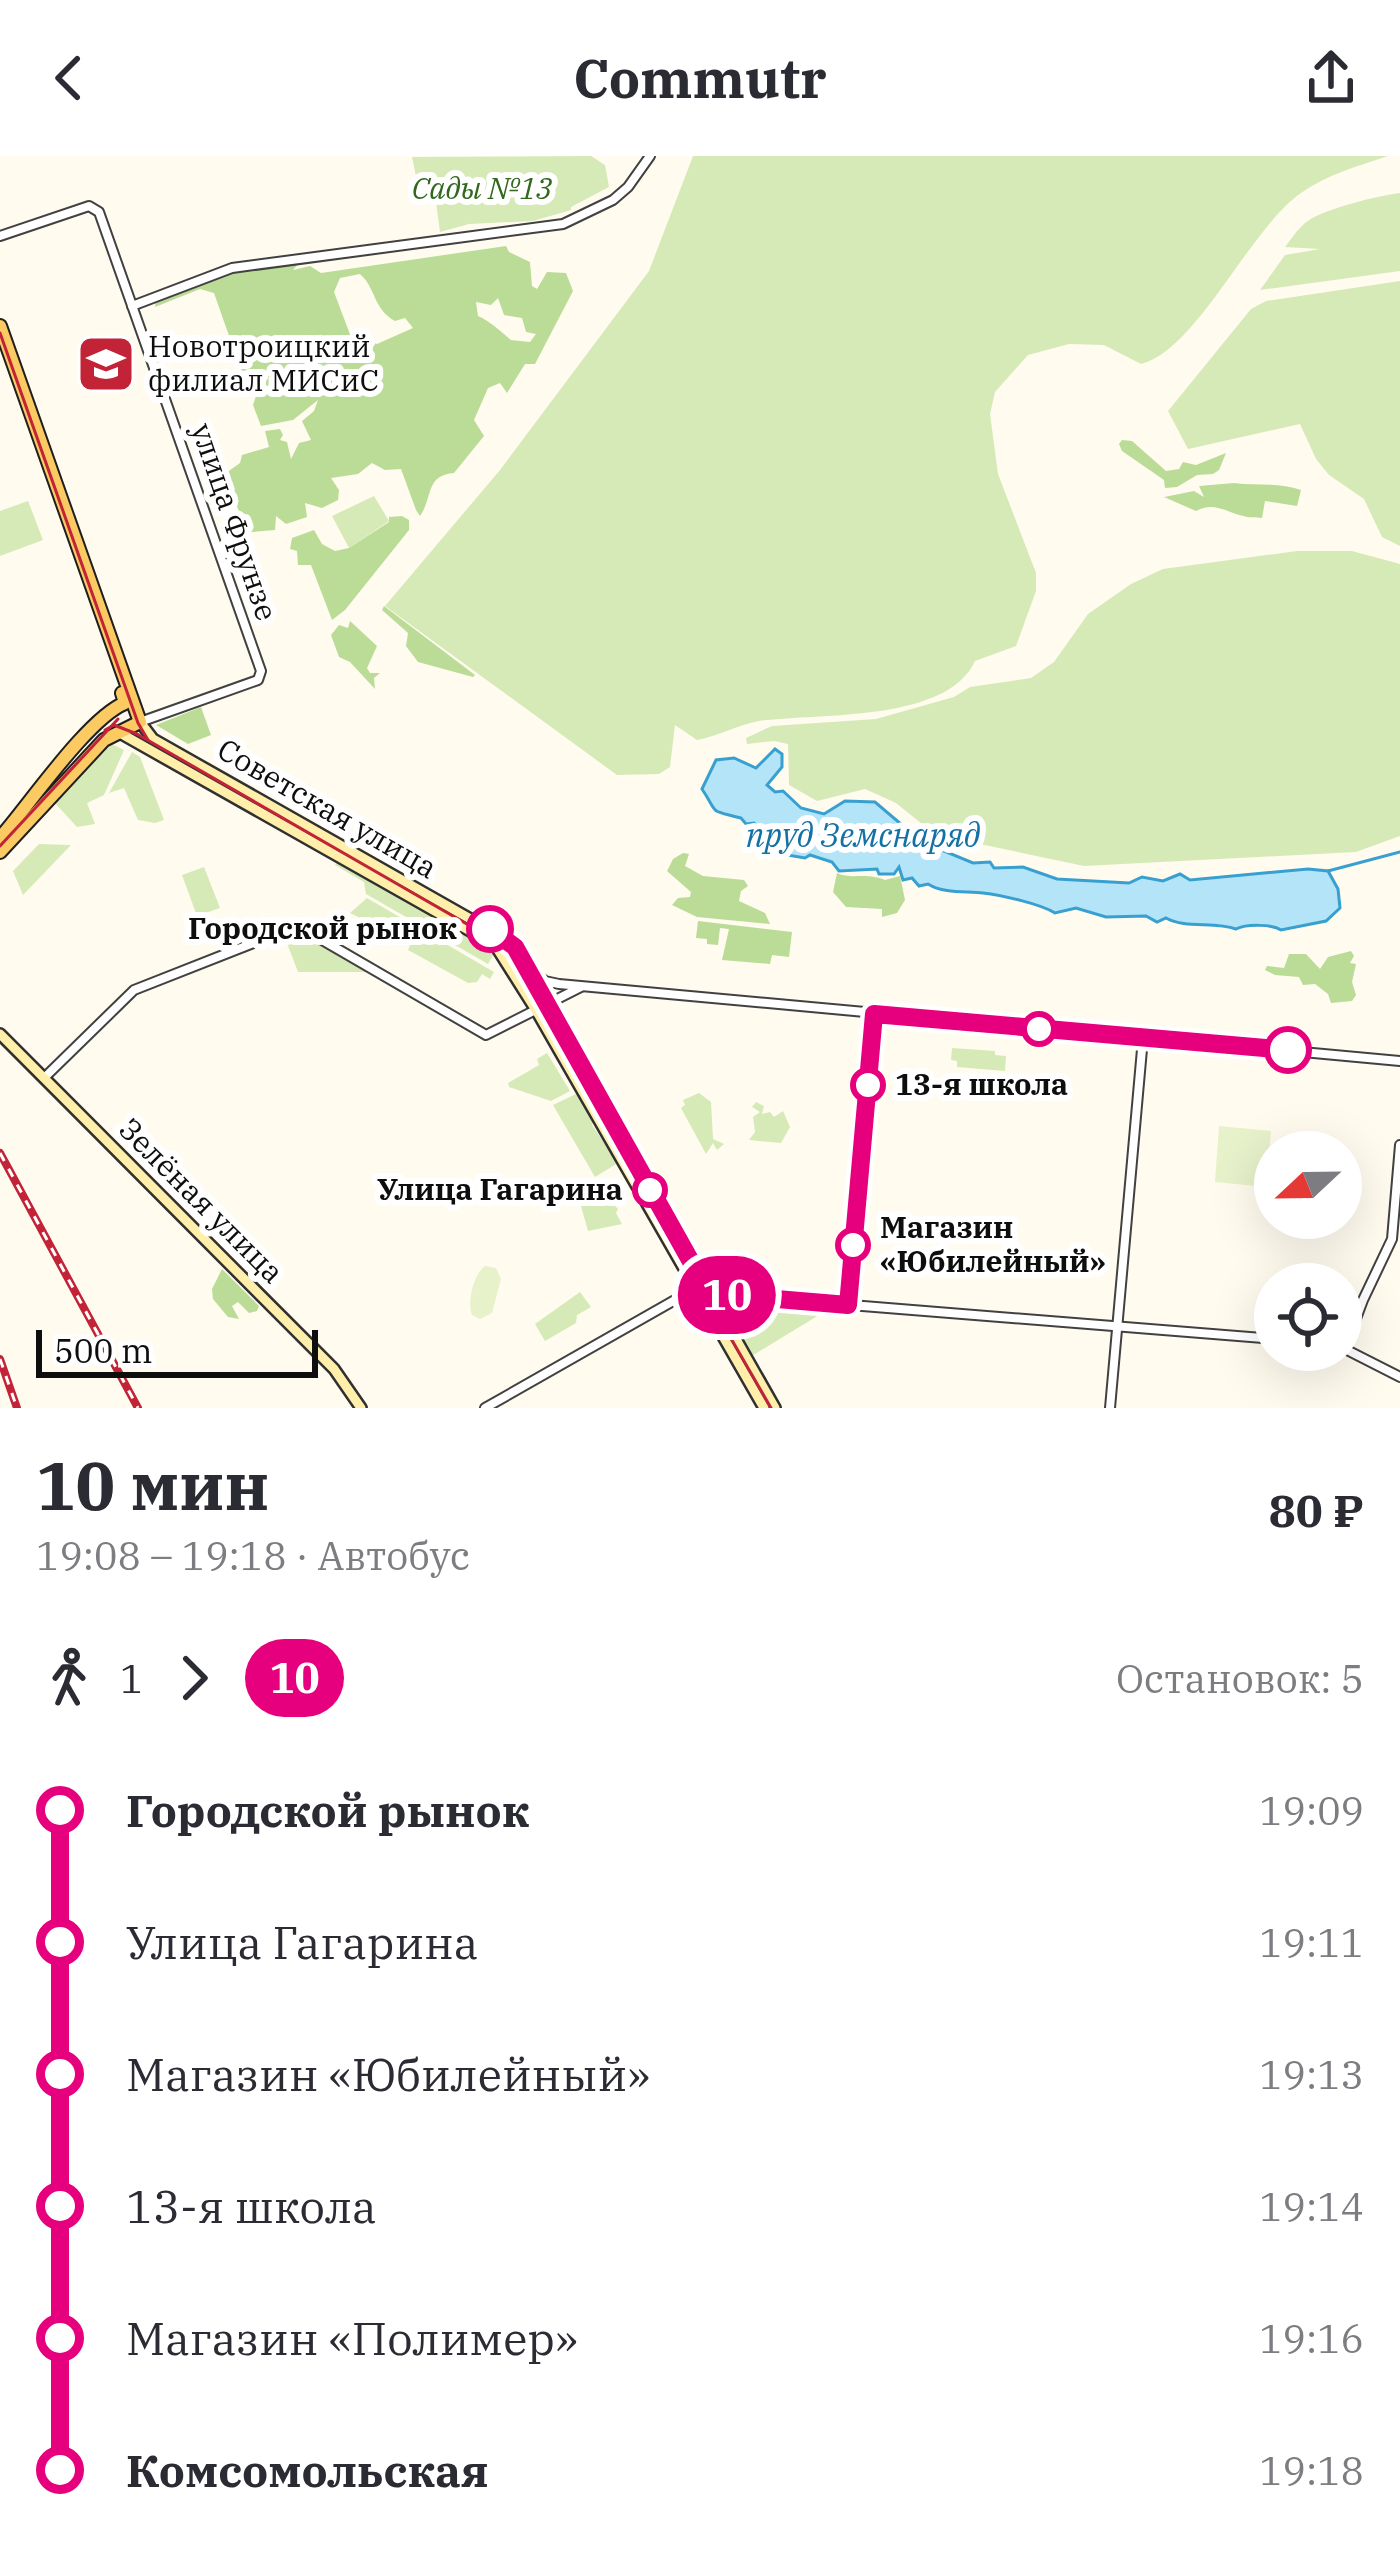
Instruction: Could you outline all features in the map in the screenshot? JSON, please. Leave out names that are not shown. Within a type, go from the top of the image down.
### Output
[{"type":"main road","name":"Советская улица","points":[[0,326],[129,702]]},
{"type":"main road","name":"Советская улица","points":[[0,346],[149,747]]},
{"type":"main road","points":[[0,838],[90,732],[112,710],[129,702]]},
{"type":"main road","name":"Советская улица","points":[[137,724],[153,739],[506,938],[764,1408]]},
{"type":"main road","points":[[0,852],[32,803],[114,733],[137,724]]},
{"type":"main road","name":"Советская улица","points":[[114,733],[149,747],[495,945],[541,1007],[775,1408]]},
{"type":"main road","name":"Зелёная улица","points":[[0,1034],[334,1369],[361,1408]]},
{"type":"street","points":[[132,306],[232,268],[563,224],[613,200],[650,156]]},
{"type":"street","name":"улица Фрунзе","points":[[0,236],[94,207],[261,676],[137,724]]},
{"type":"street","points":[[44,1078],[134,990],[284,931],[317,938],[486,1035],[584,987]]},
{"type":"street","points":[[526,967],[545,981],[584,987],[1400,1061]]},
{"type":"street","points":[[848,1305],[874,1014]]},
{"type":"street","points":[[1110,1408],[1143,1038]]},
{"type":"street","points":[[1362,1302],[1393,1239],[1400,1145]]},
{"type":"street","points":[[485,1408],[695,1288],[1254,1338]]},
{"type":"street","points":[[1362,1358],[1400,1377]]},
{"type":"green space","name":"Сады №13","points":[[591,156],[605,165],[609,187],[571,210],[533,221],[469,224],[440,232],[435,195],[420,196],[412,157]]},
{"type":"green space","points":[[693,156],[1388,156],[1332,176],[1281,210],[1203,313],[1162,354],[1141,364],[1104,345],[1069,344],[1028,355],[995,392],[990,414],[998,474],[1036,573],[1036,591],[1016,646],[975,661],[960,681],[909,705],[759,721],[697,740],[675,725],[670,767],[659,774],[617,775],[385,606],[500,470],[649,271]]},
{"type":"green space","points":[[1400,193],[1400,271],[1260,290],[1285,255],[1320,249],[1285,247],[1305,223],[1336,208]]},
{"type":"green space","points":[[506,246],[530,262],[532,286],[537,289],[547,272],[566,273],[573,291],[535,364],[525,364],[507,393],[500,383],[488,388],[474,420],[484,436],[454,473],[434,483],[420,516],[401,469],[385,470],[372,463],[358,474],[331,478],[339,490],[338,500],[322,508],[305,503],[307,517],[286,524],[276,516],[275,530],[252,532],[245,527],[245,514],[239,512],[226,473],[240,463],[242,455],[269,447],[265,431],[280,429],[280,440],[287,442],[291,459],[299,443],[311,440],[302,421],[318,400],[293,420],[261,426],[253,405],[257,393],[248,390],[214,293],[200,289],[155,307],[156,300],[239,268],[254,271],[258,266],[299,263],[293,270],[310,266],[321,273]],"holes":[[[360,274],[388,316],[395,321],[405,318],[413,328],[377,344],[351,337],[334,292],[340,278]],[[498,298],[504,315],[522,318],[526,332],[536,334],[530,342],[511,340],[478,316],[476,302],[491,305]]]},
{"type":"green space","points":[[1400,281],[1400,546],[1382,537],[1364,499],[1329,475],[1300,424],[1188,449],[1168,411],[1251,309],[1266,301]]},
{"type":"green space","points":[[1122,440],[1132,441],[1166,471],[1179,469],[1183,462],[1196,465],[1226,453],[1213,474],[1165,488],[1164,480],[1122,451]]},
{"type":"green space","points":[[1234,483],[1301,490],[1297,506],[1265,501],[1262,518],[1214,507],[1196,511],[1164,497],[1194,491],[1204,497],[1199,486]]},
{"type":"green space","points":[[374,496],[389,521],[349,548],[332,516]]},
{"type":"green space","points":[[28,501],[43,540],[0,556],[0,511]]},
{"type":"green space","points":[[389,517],[409,520],[409,530],[332,620],[311,565],[298,565],[297,551],[290,549],[292,538],[314,530],[322,544],[335,551],[349,548],[389,522]]},
{"type":"green space","points":[[1297,551],[1352,551],[1400,564],[1400,836],[1356,852],[1084,866],[961,840],[922,824],[896,803],[865,789],[817,801],[789,785],[788,744],[747,744],[746,738],[772,726],[876,719],[954,697],[970,687],[1031,678],[1054,662],[1088,614],[1131,584],[1163,569]]},
{"type":"green space","points":[[384,606],[475,675],[418,662],[406,646],[408,633],[382,610]]},
{"type":"green space","points":[[350,621],[377,646],[367,668],[380,673],[374,678],[375,689],[339,657],[331,635],[339,625],[348,628]]},
{"type":"green space","points":[[201,707],[211,735],[188,744],[156,725]]},
{"type":"green space","points":[[112,744],[124,750],[104,795],[87,803],[95,824],[77,827],[54,802]]},
{"type":"green space","points":[[132,752],[140,757],[164,820],[138,820],[124,788],[109,793]]},
{"type":"green space","points":[[39,844],[71,845],[23,895],[13,871]]},
{"type":"green space","points":[[683,853],[689,854],[685,866],[703,876],[744,880],[748,886],[739,901],[765,913],[770,924],[697,917],[672,905],[678,898],[690,897],[691,892],[667,871]]},
{"type":"green space","points":[[338,860],[491,949],[495,952],[488,964],[366,894],[364,882],[335,865]]},
{"type":"green space","points":[[204,867],[220,908],[197,916],[182,875]]},
{"type":"green space","points":[[837,873],[885,880],[900,876],[905,900],[897,913],[882,917],[882,909],[846,907],[833,892]]},
{"type":"green space","points":[[367,898],[494,972],[490,979],[482,974],[477,982],[468,983],[408,950],[411,943],[350,913]]},
{"type":"green space","points":[[698,921],[792,932],[789,957],[772,955],[770,964],[722,960],[729,929],[720,928],[718,945],[707,944],[707,939],[696,938]]},
{"type":"green space","points":[[287,932],[320,942],[367,972],[298,972]]},
{"type":"green space","points":[[1351,951],[1350,963],[1356,964],[1352,1001],[1331,1003],[1315,984],[1303,985],[1299,977],[1265,970],[1267,966],[1284,968],[1289,954],[1306,954],[1320,969],[1328,957]]},
{"type":"green space","points":[[952,1048],[995,1051],[995,1055],[1006,1056],[1005,1071],[957,1067],[957,1061],[951,1060]]},
{"type":"green space","points":[[547,1053],[570,1091],[551,1101],[509,1087],[508,1083],[539,1065],[537,1059]]},
{"type":"green space","points":[[578,1093],[594,1120],[592,1125],[618,1163],[595,1177],[553,1105]]},
{"type":"green space","points":[[699,1093],[711,1102],[713,1139],[724,1144],[717,1150],[713,1143],[706,1154],[681,1108],[683,1100]]},
{"type":"green space","points":[[756,1102],[764,1106],[762,1114],[770,1112],[774,1117],[783,1111],[790,1127],[781,1143],[749,1140],[755,1132],[753,1117],[760,1112],[752,1107]]},
{"type":"green space","points":[[1219,1126],[1271,1131],[1254,1131],[1254,1186],[1215,1182]]},
{"type":"green space","points":[[618,1186],[619,1193],[608,1198],[622,1224],[588,1231],[581,1206]]},
{"type":"green space","points":[[485,1266],[496,1268],[501,1279],[492,1313],[480,1319],[472,1315],[471,1296]]},
{"type":"green space","points":[[222,1269],[259,1306],[257,1311],[249,1313],[238,1302],[232,1306],[239,1319],[228,1317],[213,1299],[212,1289]]},
{"type":"green space","points":[[580,1292],[591,1307],[577,1315],[576,1323],[545,1341],[535,1324]]},
{"type":"green space","points":[[720,1297],[816,1305],[824,1312],[750,1357]]},
{"type":"water","name":"пруд Земснаряд","points":[[775,749],[782,754],[782,767],[767,785],[775,792],[783,791],[801,808],[824,814],[845,801],[875,802],[922,842],[973,863],[1023,867],[1057,879],[1129,883],[1142,877],[1163,881],[1180,874],[1190,880],[1328,871],[1338,889],[1340,908],[1326,921],[1281,930],[1259,925],[1236,929],[1166,918],[1157,922],[1146,916],[1106,917],[1076,908],[1055,913],[1000,896],[919,886],[912,878],[903,880],[899,867],[894,874],[879,874],[877,869],[839,871],[832,862],[810,855],[787,855],[784,842],[767,840],[754,823],[716,810],[702,789],[716,760],[734,758],[756,768]]},
{"type":"waterway","points":[[1328,871],[1400,852]]},
{"type":"tram line","points":[[0,333],[148,740]]},
{"type":"tram line","points":[[0,846],[118,719]]},
{"type":"tram line","points":[[105,730],[114,725],[137,734],[505,946],[771,1408]]},
{"type":"railway","points":[[0,1153],[138,1408]]},
{"type":"railway","points":[[0,1359],[17,1408]]},
{"type":"bus line","name":"10","points":[[490,929],[512,942],[708,1292],[716,1294],[848,1305],[874,1014],[1288,1050]]},
{"type":"place","name":"Новотроицкий филиал МИСиС","points":[[106,364]]},
{"type":"place","name":"Городской рынок","points":[[490,929]]},
{"type":"place","name":"13-я школа","points":[[868,1085]]},
{"type":"place","name":"Улица Гагарина","points":[[650,1190]]},
{"type":"place","name":"Магазин «Юбилейный»","points":[[853,1245]]}]
